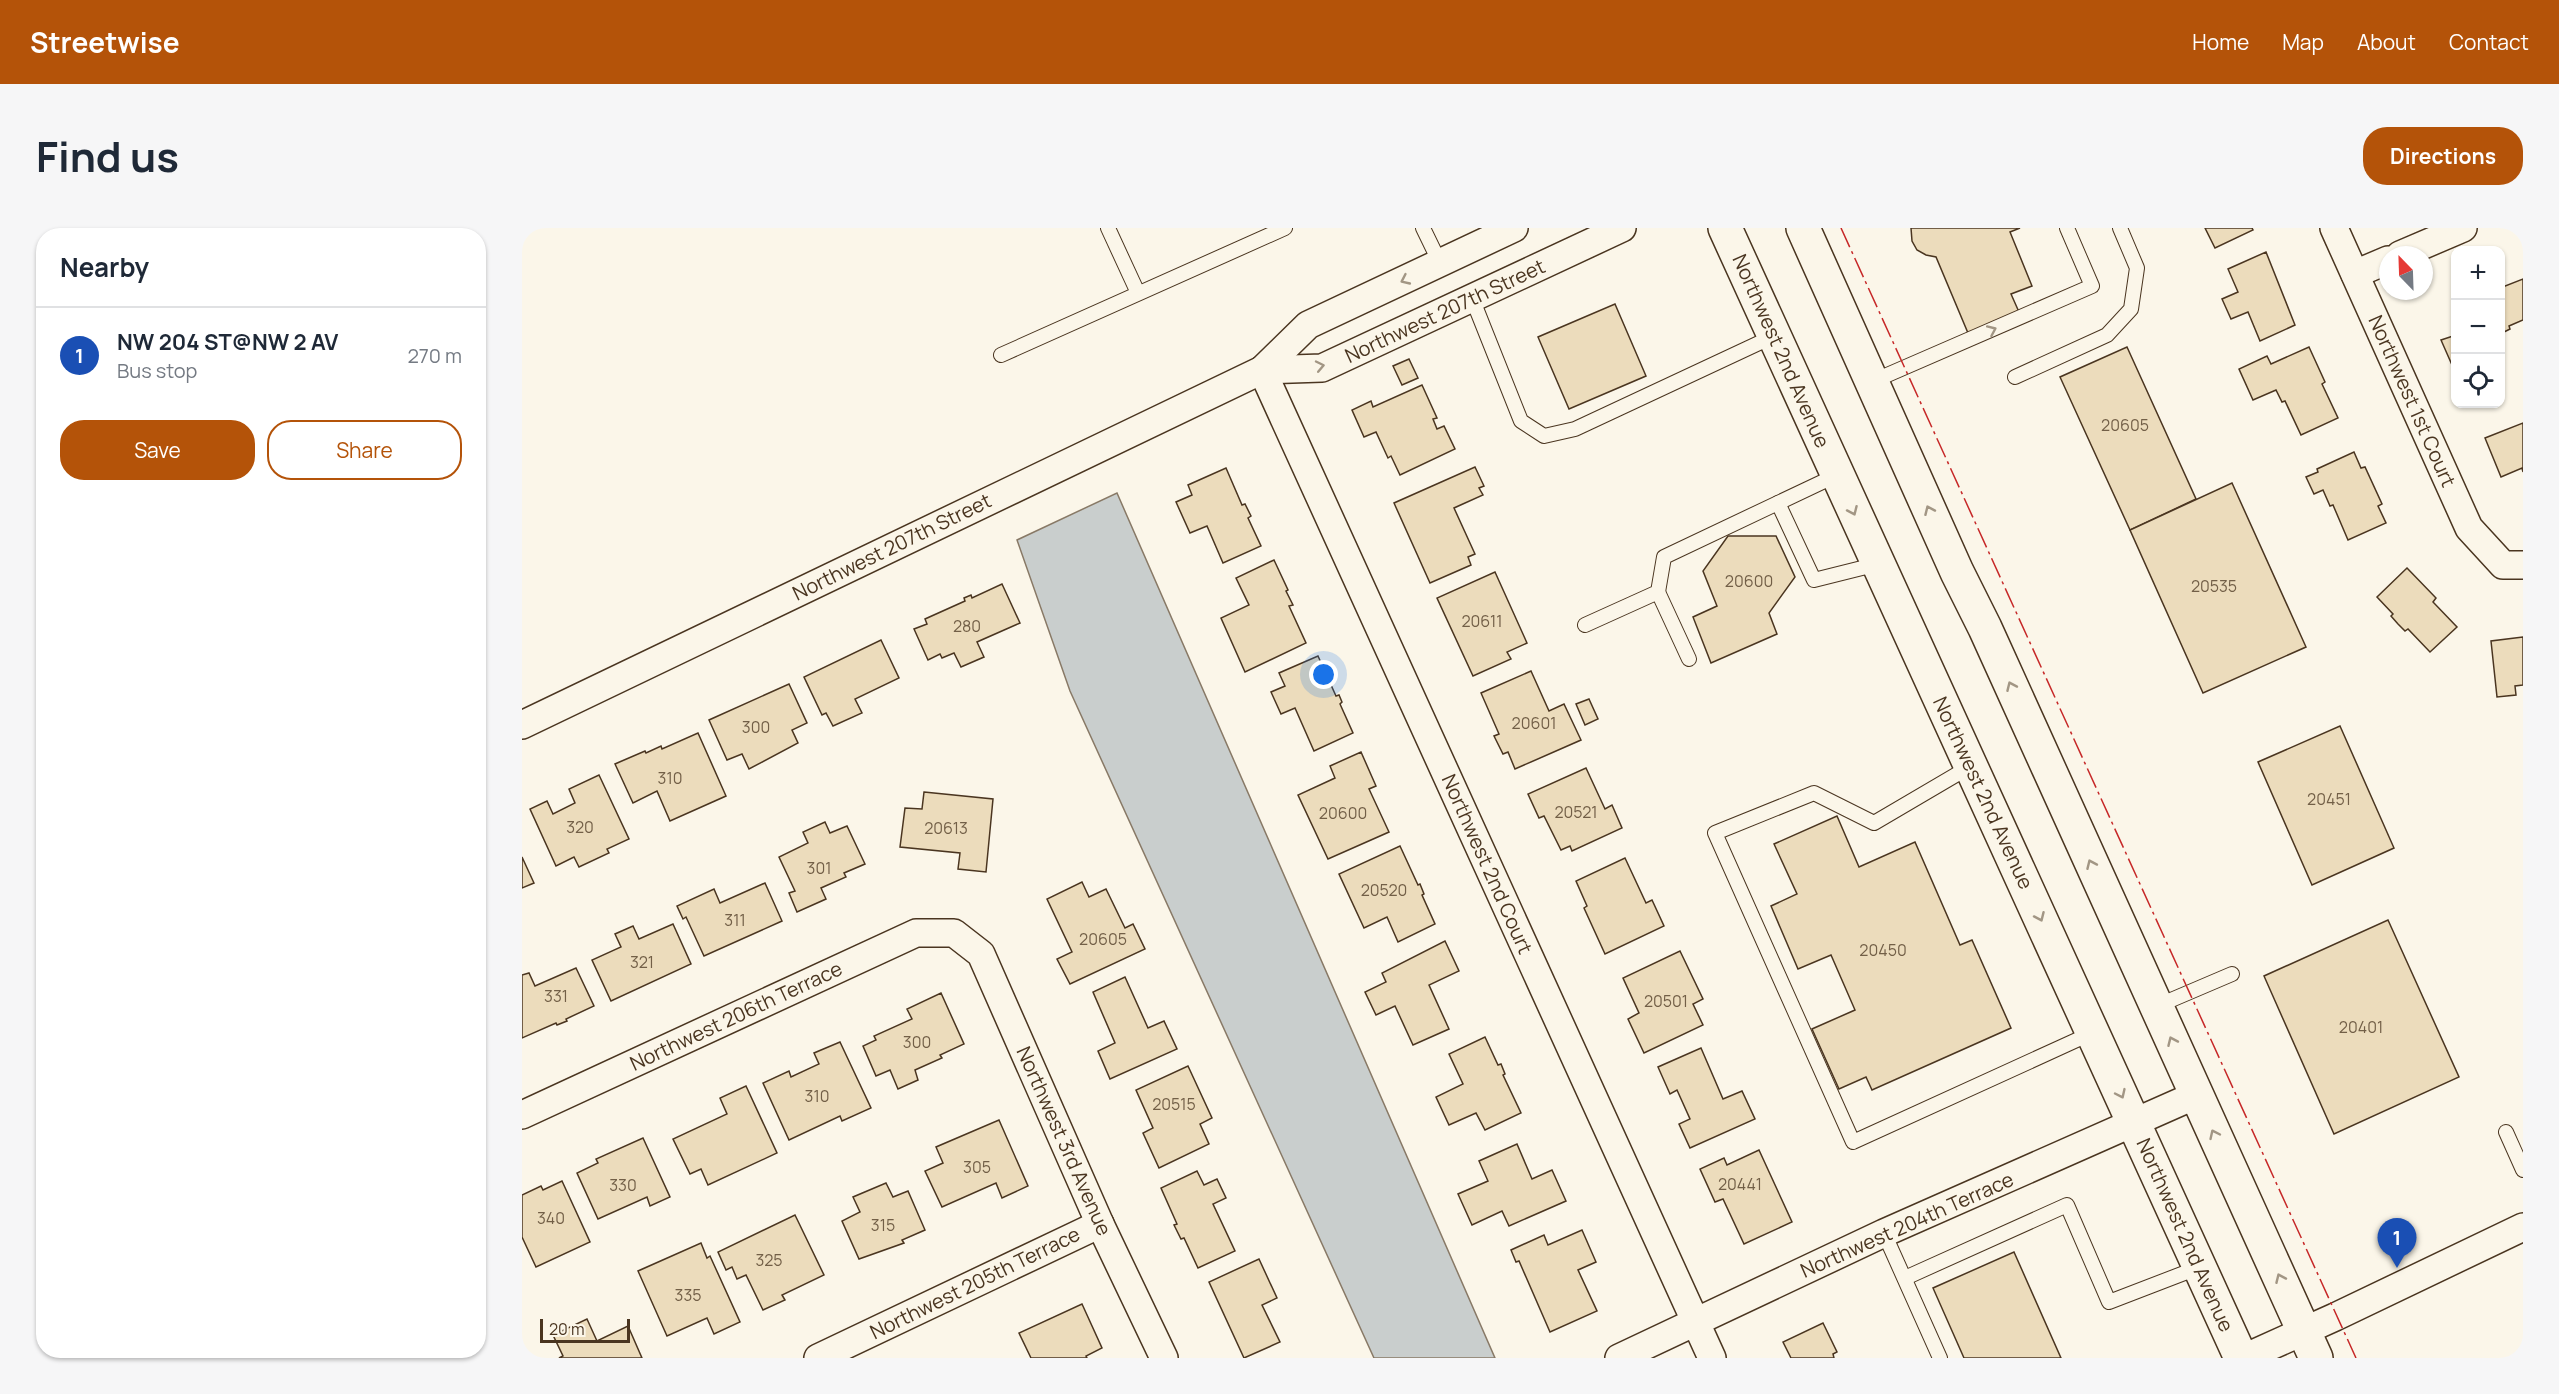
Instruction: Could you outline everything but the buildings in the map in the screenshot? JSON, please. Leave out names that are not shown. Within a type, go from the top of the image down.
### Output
[{"type":"main road","name":"Northwest 2nd Avenue","points":[[1725,228],[2092,1033],[2243,1358]]},
{"type":"main road","points":[[1803,228],[2310,1345]]},
{"type":"street","name":"Northwest 207th Street","points":[[522,725],[1262,370],[1308,325],[1514,228]]},
{"type":"street","name":"Northwest 207th Street","points":[[1262,370],[1322,368],[1622,228]]},
{"type":"street","name":"Northwest 1st Court","points":[[2334,228],[2469,528],[2513,565]]},
{"type":"street","points":[[2421,246],[2463,228]]},
{"type":"street","points":[[2355,274],[2379,264]]},
{"type":"street","name":"Northwest 2nd Court","points":[[1262,370],[1712,1358]]},
{"type":"street","name":"Northwest 206th Terrace","points":[[522,1115],[916,933],[954,933]]},
{"type":"street","name":"Northwest 3rd Avenue","points":[[954,933],[981,954],[1100,1224],[1164,1358]]},
{"type":"street","name":"Northwest 204th Terrace","points":[[1619,1358],[1884,1233],[2196,1095]]},
{"type":"street","name":"Northwest 205th Terrace","points":[[818,1358],[1100,1224]]},
{"type":"street","points":[[2243,1358],[2310,1345],[2523,1227]]},
{"type":"lane","points":[[1108,228],[1138,293]]},
{"type":"lane","points":[[1001,355],[1285,228]]},
{"type":"lane","points":[[1423,228],[1440,263]]},
{"type":"lane","points":[[1871,382],[2092,286],[2067,228]]},
{"type":"lane","points":[[2015,377],[2107,334],[2131,309],[2137,268],[2120,228]]},
{"type":"lane","points":[[1472,298],[1521,421],[1544,436],[1575,429],[1774,336]]},
{"type":"lane","points":[[1689,659],[1658,592],[1664,557],[1837,475]]},
{"type":"lane","points":[[1778,503],[1814,580],[1878,564]]},
{"type":"lane","points":[[1585,625],[1658,592]]},
{"type":"lane","points":[[1971,766],[1874,823],[1814,793],[1715,833],[1852,1142],[2092,1033]]},
{"type":"lane","points":[[2156,1006],[2232,974]]},
{"type":"lane","points":[[2506,1132],[2523,1170]]},
{"type":"lane","points":[[1905,1278],[2067,1205],[2109,1302],[2200,1267]]},
{"type":"lane","points":[[1884,1233],[1940,1358]]},
{"type":"shaded area","points":[[1117,493],[1495,1358],[1374,1358],[1070,691],[1017,540]]},
{"type":"power","points":[[1841,228],[2356,1358]]},
{"type":"place","name":"NW 204 ST@NW 2 AV","points":[[2397,1268]]}]
